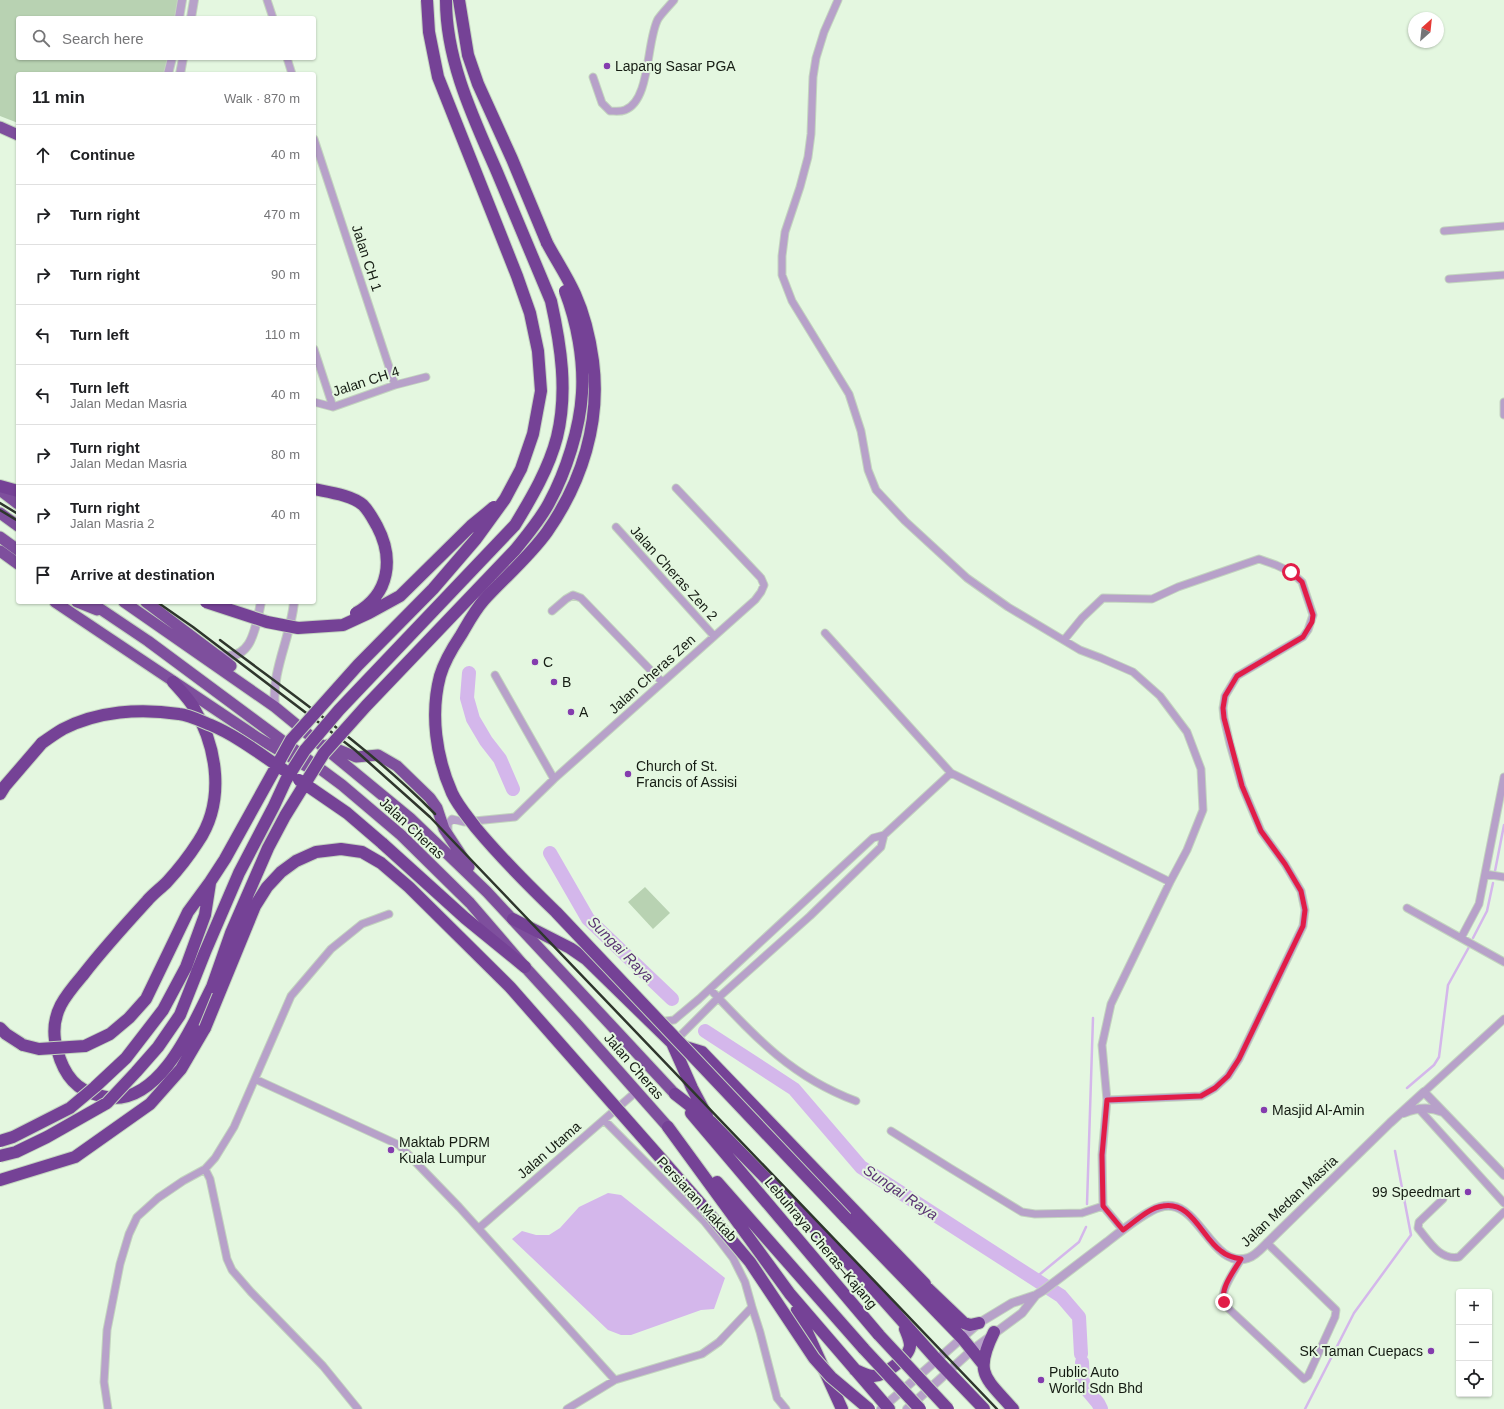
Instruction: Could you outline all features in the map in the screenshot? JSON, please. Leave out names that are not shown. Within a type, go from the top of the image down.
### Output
[{"type":"highway","points":[[0,1028],[6,1034],[23,1045],[38,1049],[85,1046],[110,1034],[129,1018],[146,999],[188,912],[210,882],[229,852],[291,740],[358,665],[433,589],[476,539],[505,499],[521,469],[533,434],[541,391],[538,351],[530,314],[517,276],[438,77],[429,32],[427,0]]},
{"type":"highway","points":[[0,1156],[16,1152],[73,1124],[106,1103],[158,1047],[180,1015],[239,873],[286,780],[304,750],[339,710],[515,525],[533,495],[547,466],[557,437],[563,369],[551,301],[467,102],[454,63],[446,16],[446,0]]},
{"type":"highway","points":[[173,682],[193,706],[203,725],[212,757],[216,775],[215,798],[210,820],[198,842],[167,882],[148,900],[67,995],[59,1008],[55,1020],[54,1031],[60,1062],[73,1082],[84,1090],[111,1098],[124,1097],[139,1091],[154,1082],[171,1062],[194,1024],[212,987],[231,933],[268,848],[285,816],[324,753],[366,706],[515,550],[531,530],[549,503],[564,470],[574,439],[582,393],[582,373],[576,331],[569,301],[512,159],[478,84],[468,55],[459,0]]},
{"type":"highway","points":[[0,127],[16,134]]},
{"type":"highway","points":[[547,243],[575,294],[593,361],[593,418],[589,443],[579,473],[564,506],[546,533],[532,550],[483,601],[452,649],[440,676],[436,707],[436,740],[452,794],[463,812],[491,845],[875,1246],[962,1338],[984,1364]]},
{"type":"highway","points":[[0,486],[16,490]]},
{"type":"highway","points":[[0,490],[16,502]]},
{"type":"highway","points":[[234,604],[278,618],[324,623],[344,620],[365,608],[383,586],[387,568],[386,547],[372,516],[363,505],[346,497],[316,490]]},
{"type":"highway","points":[[212,604],[267,622],[298,628],[343,625],[400,596],[471,526],[505,499]]},
{"type":"highway","points":[[0,513],[16,525]]},
{"type":"highway","points":[[0,537],[16,549]]},
{"type":"highway","points":[[0,551],[16,563]]},
{"type":"highway","points":[[59,604],[258,738],[342,785]]},
{"type":"highway","points":[[82,604],[106,614]]},
{"type":"highway","name":"Jalan Cheras","points":[[93,604],[148,641],[342,785],[401,835],[464,897],[525,968],[576,1022],[668,1126]]},
{"type":"highway","name":"Jalan Cheras","points":[[127,604],[275,707],[410,818],[513,919],[675,1094]]},
{"type":"highway","points":[[149,604],[231,666],[248,687]]},
{"type":"highway","points":[[0,794],[4,786],[42,743],[64,729],[90,718],[117,712],[180,714],[212,725],[243,743],[347,813],[465,918],[525,968]]},
{"type":"highway","points":[[314,739],[356,757],[378,755],[397,766],[430,798],[437,808],[448,836],[487,892]]},
{"type":"highway","points":[[0,1180],[75,1157],[150,1104],[181,1069],[205,1028],[255,906],[267,887],[281,872],[296,861],[316,852],[341,849],[362,852],[381,863],[409,887],[510,987],[701,1204],[750,1262],[814,1358],[831,1377],[869,1409]]},
{"type":"highway","points":[[0,1141],[13,1137],[70,1108],[126,1058],[163,1010],[186,967],[205,915],[210,882]]},
{"type":"highway","points":[[513,919],[570,948],[586,959],[615,985],[672,1043],[692,1088],[711,1122]]},
{"type":"highway","points":[[672,1043],[702,1052],[924,1284],[964,1323],[970,1325],[979,1324]]},
{"type":"highway","points":[[675,1094],[711,1122],[872,1287],[936,1360],[984,1409]]},
{"type":"highway","name":"Lebuhraya Cheras–Kajang","points":[[675,1094],[879,1335],[948,1409]]},
{"type":"highway","points":[[668,1126],[790,1294],[885,1408]]},
{"type":"highway","points":[[668,1126],[864,1349],[920,1409]]},
{"type":"highway","points":[[875,1246],[924,1284]]},
{"type":"highway","points":[[790,1294],[842,1409]]},
{"type":"highway","points":[[853,1368],[864,1374],[873,1376],[882,1375],[907,1355],[910,1347],[909,1339],[902,1322]]},
{"type":"highway","points":[[994,1332],[984,1355],[985,1376],[991,1385],[1013,1409]]},
{"type":"street","points":[[179,16],[182,0]]},
{"type":"street","points":[[191,16],[194,0]]},
{"type":"street","points":[[267,0],[272,16]]},
{"type":"street","points":[[593,77],[602,103],[610,111],[626,110],[632,105],[639,96],[645,78],[652,41],[658,20],[674,0]]},
{"type":"street","points":[[838,0],[824,32],[816,58],[813,77],[808,157],[785,232],[782,256],[782,275],[792,300],[849,394],[861,431],[868,470],[876,490],[905,521],[967,578],[1008,607],[1080,650],[1133,672],[1160,696],[1187,732],[1201,770],[1203,810],[1187,850],[1111,1004],[1102,1045],[1107,1100],[1102,1155],[1103,1206],[1123,1230]]},
{"type":"street","points":[[168,72],[172,60]]},
{"type":"street","points":[[180,72],[183,60]]},
{"type":"street","points":[[288,60],[291,72]]},
{"type":"street","name":"Jalan CH 1","points":[[316,145],[395,385]]},
{"type":"street","points":[[1444,232],[1504,226]]},
{"type":"street","points":[[1449,279],[1504,275]]},
{"type":"street","points":[[316,355],[333,407]]},
{"type":"street","name":"Jalan CH 4","points":[[316,403],[333,407],[395,385],[426,377]]},
{"type":"street","points":[[1504,402],[1504,415]]},
{"type":"street","name":"Jalan Cheras Zen","points":[[448,836],[448,824],[452,819],[458,819],[464,822],[515,817],[554,779],[755,600],[761,592],[764,585],[761,578],[676,488]]},
{"type":"street","name":"Jalan Cheras Zen 2","points":[[616,527],[714,636]]},
{"type":"street","points":[[1064,640],[1082,618],[1103,598],[1152,599],[1178,587],[1259,559],[1291,572],[1302,582],[1313,615],[1312,622],[1303,637],[1237,676],[1225,696],[1223,708],[1228,737],[1242,786],[1261,831],[1285,864],[1301,891],[1305,910],[1303,926],[1239,1059],[1228,1076],[1215,1088],[1201,1096],[1107,1100]]},
{"type":"street","points":[[552,611],[566,598],[573,595],[581,598],[662,682]]},
{"type":"street","points":[[212,653],[221,656],[237,655],[248,647],[255,628],[261,604]]},
{"type":"street","points":[[275,707],[274,696],[276,678],[294,604]]},
{"type":"street","points":[[825,633],[951,773],[1170,882]]},
{"type":"street","points":[[495,675],[554,779]]},
{"type":"street","points":[[650,1022],[674,1020],[710,989],[873,838],[884,835],[951,773]]},
{"type":"street","points":[[1461,938],[1479,904],[1502,803],[1504,777]]},
{"type":"street","points":[[430,798],[444,814],[464,822]]},
{"type":"street","points":[[672,1043],[718,998],[810,916],[882,847],[884,835]]},
{"type":"street","points":[[1485,874],[1504,877]]},
{"type":"street","points":[[1407,908],[1504,962]]},
{"type":"street","points":[[108,1409],[104,1382],[107,1330],[119,1271],[129,1234],[137,1217],[158,1198],[183,1181],[205,1169],[215,1158],[234,1127],[291,996],[331,949],[362,924],[389,914]]},
{"type":"street","points":[[710,989],[758,1040],[785,1063],[813,1082],[837,1094],[856,1101]]},
{"type":"street","name":"Jalan Medan Masria","points":[[885,1408],[936,1360],[979,1324],[1012,1302],[1036,1295],[1044,1290],[1152,1210],[1162,1206],[1172,1206],[1181,1209],[1190,1216],[1220,1251],[1236,1258],[1250,1258],[1398,1115],[1504,1019]]},
{"type":"street","points":[[255,1079],[399,1144],[479,1228],[615,1380]]},
{"type":"street","name":"Jalan Utama","points":[[479,1228],[637,1091]]},
{"type":"street","points":[[1424,1092],[1504,1175]]},
{"type":"street","points":[[1398,1115],[1419,1109],[1433,1109],[1444,1112]]},
{"type":"street","points":[[1419,1109],[1504,1203]]},
{"type":"street","name":"Persiaran Maktab","points":[[604,1120],[704,1221],[733,1258],[745,1282],[777,1398],[786,1409]]},
{"type":"street","points":[[891,1130],[1022,1212],[1035,1214],[1082,1213],[1103,1206]]},
{"type":"street","points":[[205,1169],[210,1179],[228,1260],[232,1270],[251,1292],[323,1366],[358,1409]]},
{"type":"street","points":[[1443,1199],[1419,1222],[1418,1228],[1439,1252],[1451,1259],[1459,1257],[1504,1212]]},
{"type":"street","points":[[1241,1259],[1224,1290],[1224,1302],[1229,1309],[1304,1379],[1308,1376],[1335,1317],[1336,1310],[1267,1243]]},
{"type":"street","name":"Jalan Medan Masria","points":[[907,1409],[972,1350],[994,1332],[1022,1313],[1036,1295]]},
{"type":"street","points":[[567,1409],[615,1380],[702,1354],[719,1342],[752,1307]]},
{"type":"green space","points":[[0,0],[179,0],[176,16],[16,16],[16,60],[170,60],[166,72],[16,72],[16,122],[0,116]]},
{"type":"green space","points":[[645,887],[670,913],[653,929],[628,902]]},
{"type":"shaded area","points":[[608,1193],[621,1195],[725,1278],[714,1309],[701,1310],[631,1335],[621,1335],[608,1330],[512,1239],[522,1231],[536,1235],[549,1235],[560,1228],[579,1207]]},
{"type":"waterway","name":"Sungai Raya","points":[[469,673],[467,698],[473,719],[486,741],[500,759],[513,789]]},
{"type":"waterway","points":[[1495,871],[1504,825]]},
{"type":"waterway","name":"Sungai Raya","points":[[550,853],[588,919],[672,999]]},
{"type":"waterway","points":[[1473,938],[1487,911],[1493,883]]},
{"type":"waterway","points":[[1407,1088],[1434,1065],[1439,1057],[1448,985],[1469,947]]},
{"type":"waterway","points":[[1087,1204],[1093,1018]]},
{"type":"waterway","name":"Sungai Raya","points":[[705,1031],[794,1089],[861,1167],[1061,1296],[1079,1317],[1081,1354]]},
{"type":"waterway","points":[[1305,1409],[1354,1313],[1411,1235],[1395,1151]]},
{"type":"waterway","points":[[1034,1279],[1079,1242],[1086,1227]]},
{"type":"waterway","name":"Sungai Raya","points":[[1082,1362],[1083,1385],[1101,1409]]},
{"type":"railway","points":[[0,503],[16,513]]},
{"type":"railway","points":[[0,510],[16,520]]},
{"type":"railway","points":[[160,604],[193,627],[355,750],[430,817],[997,1409]]},
{"type":"railway","points":[[220,640],[331,723],[384,767],[435,814]]},
{"type":"place","name":"Lapang Sasar PGA","points":[[607,66]]},
{"type":"place","name":"C","points":[[535,662]]},
{"type":"place","name":"B","points":[[554,682]]},
{"type":"place","name":"A","points":[[571,712]]},
{"type":"place","name":"Church of St. Francis of Assisi","points":[[628,774]]},
{"type":"place","name":"Masjid Al-Amin","points":[[1264,1110]]},
{"type":"place","name":"Maktab PDRM Kuala Lumpur","points":[[391,1150]]},
{"type":"place","name":"99 Speedmart","points":[[1468,1192]]},
{"type":"place","name":"SK Taman Cuepacs","points":[[1431,1351]]},
{"type":"place","name":"Public Auto World Sdn Bhd","points":[[1041,1380]]},
{"type":"route","points":[[1224,1302],[1224,1290],[1241,1259],[1220,1251],[1190,1216],[1181,1209],[1172,1206],[1162,1206],[1152,1210],[1123,1230],[1103,1206],[1102,1155],[1107,1100],[1201,1096],[1215,1088],[1228,1076],[1239,1059],[1303,926],[1305,910],[1301,891],[1285,864],[1261,831],[1242,786],[1230,744],[1223,708],[1225,696],[1237,676],[1303,637],[1312,622],[1313,615],[1302,582],[1291,572]]}]
